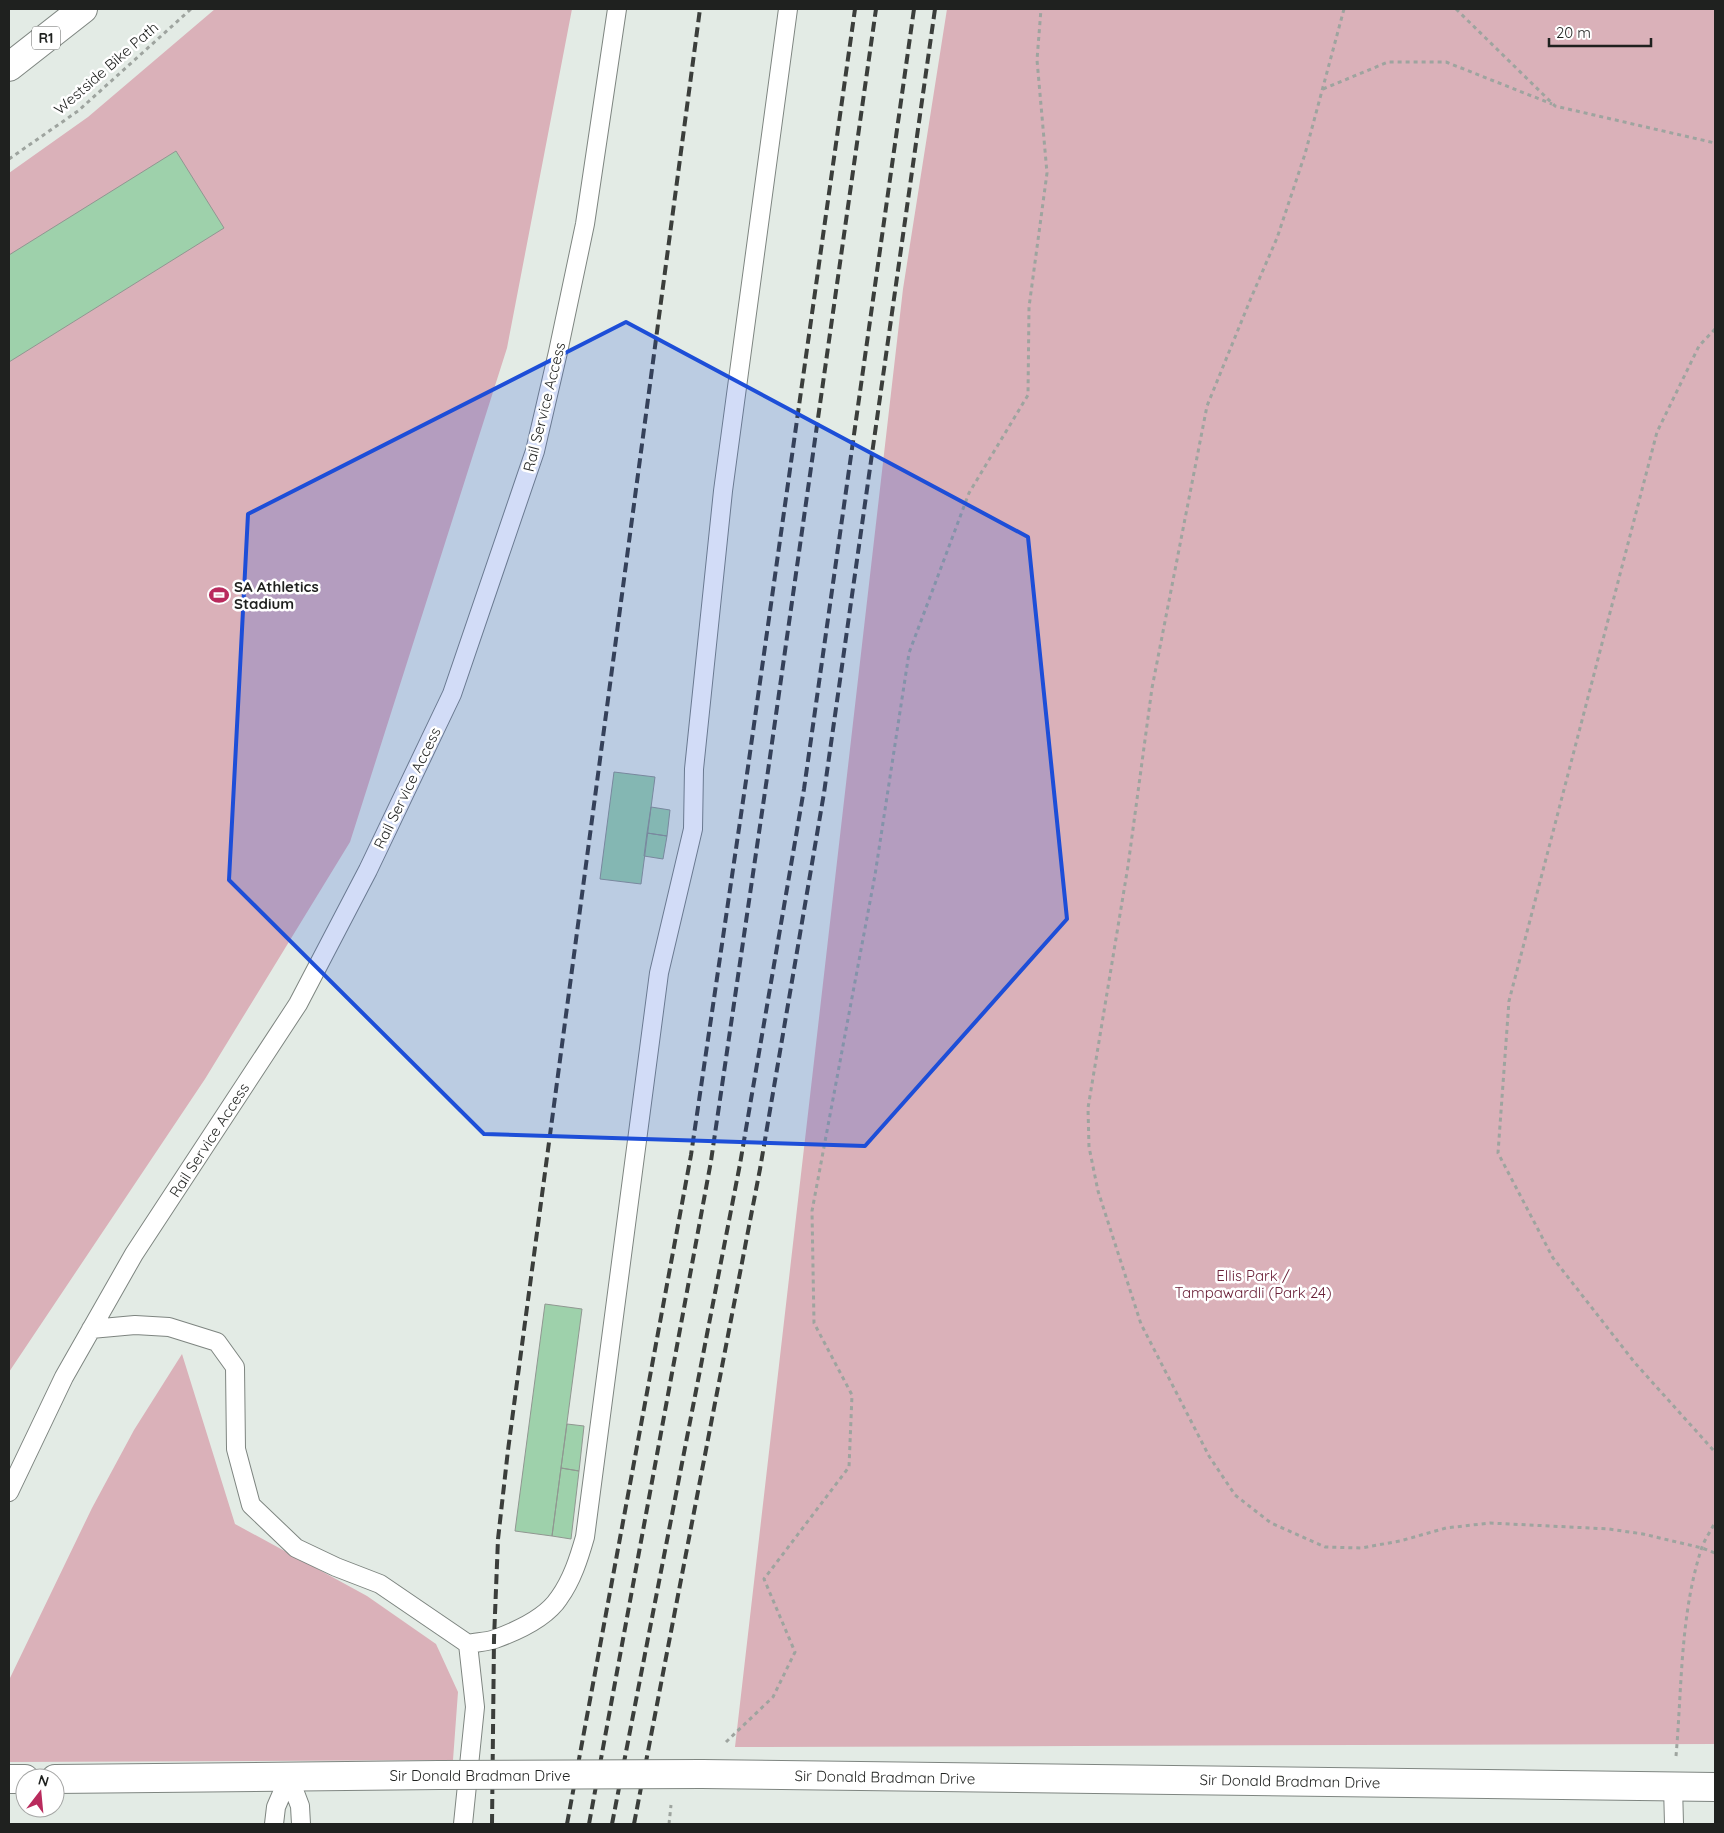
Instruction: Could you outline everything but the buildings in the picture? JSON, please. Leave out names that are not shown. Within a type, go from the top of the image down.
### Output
[{"type":"main road","name":"R1","points":[[9,67],[83,9]]},
{"type":"main road","name":"Sir Donald Bradman Drive","points":[[65,1779],[702,1774],[1715,1787]]},
{"type":"lane","name":"Rail Service Access","points":[[9,1492],[64,1377],[134,1254],[298,1004],[368,870],[452,694],[532,461],[539,433],[585,224],[617,9]]},
{"type":"lane","points":[[91,1330],[135,1325],[169,1327],[217,1342],[235,1366],[236,1449],[251,1505],[296,1548],[336,1567],[380,1584],[468,1644],[494,1639],[522,1627],[546,1612],[559,1599],[578,1561],[585,1538],[659,973],[693,829],[694,769],[723,491],[788,9]]},
{"type":"lane","points":[[463,1824],[476,1707],[468,1644]]},
{"type":"lane","points":[[274,1824],[276,1807],[288,1777]]},
{"type":"lane","points":[[288,1777],[300,1806],[301,1824]]},
{"type":"lane","points":[[1673,1786],[1674,1824]]},
{"type":"path","name":"Westside Bike Path","points":[[9,159],[78,111],[191,9]]},
{"type":"path","points":[[723,1744],[773,1697],[795,1652],[764,1579],[849,1467],[852,1395],[814,1323],[812,1211],[875,875],[908,653],[969,493],[1028,395],[1029,307],[1047,173],[1037,60],[1041,9]]},
{"type":"path","points":[[1344,9],[1305,154],[1278,238],[1250,298],[1207,406],[1152,688],[1128,866],[1088,1108],[1089,1147],[1098,1191],[1141,1324],[1209,1456],[1235,1495],[1271,1523],[1325,1547],[1361,1548],[1446,1528],[1490,1523],[1609,1529],[1643,1534],[1702,1548],[1715,1553]]},
{"type":"path","points":[[1456,9],[1554,106]]},
{"type":"path","points":[[1323,89],[1388,62],[1446,62],[1554,106],[1715,143]]},
{"type":"path","points":[[1715,329],[1699,346],[1657,432],[1654,442],[1509,1001],[1498,1153],[1553,1258],[1635,1363],[1715,1452]]},
{"type":"path","points":[[1673,1786],[1690,1595],[1702,1548],[1715,1522]]},
{"type":"path","points":[[669,1824],[672,1799]]},
{"type":"highlighted area","points":[[626,322],[1028,537],[1067,919],[865,1146],[484,1134],[229,880],[248,514]]},
{"type":"green space","name":"SA Athletics Stadium","points":[[215,9],[572,9],[507,348],[350,842],[205,1079],[9,1372],[9,173],[88,117]]},
{"type":"green space","name":"Ellis Park / Tampawardli (Park 24)","points":[[947,9],[1715,9],[1715,1744],[735,1747],[903,289]]},
{"type":"green space","points":[[182,1354],[235,1524],[367,1596],[436,1644],[458,1692],[453,1760],[9,1762],[10,1678],[92,1508],[134,1430]]},
{"type":"railway","points":[[492,1824],[494,1639],[498,1539],[508,1450],[700,9]]},
{"type":"railway","points":[[567,1824],[691,1155],[855,9]]},
{"type":"railway","points":[[589,1824],[711,1161],[876,9]]},
{"type":"railway","points":[[612,1824],[740,1164],[804,789],[914,9]]},
{"type":"railway","points":[[634,1824],[760,1169],[824,793],[935,9]]},
{"type":"place","name":"SA Athletics Stadium","points":[[219,595]]}]
